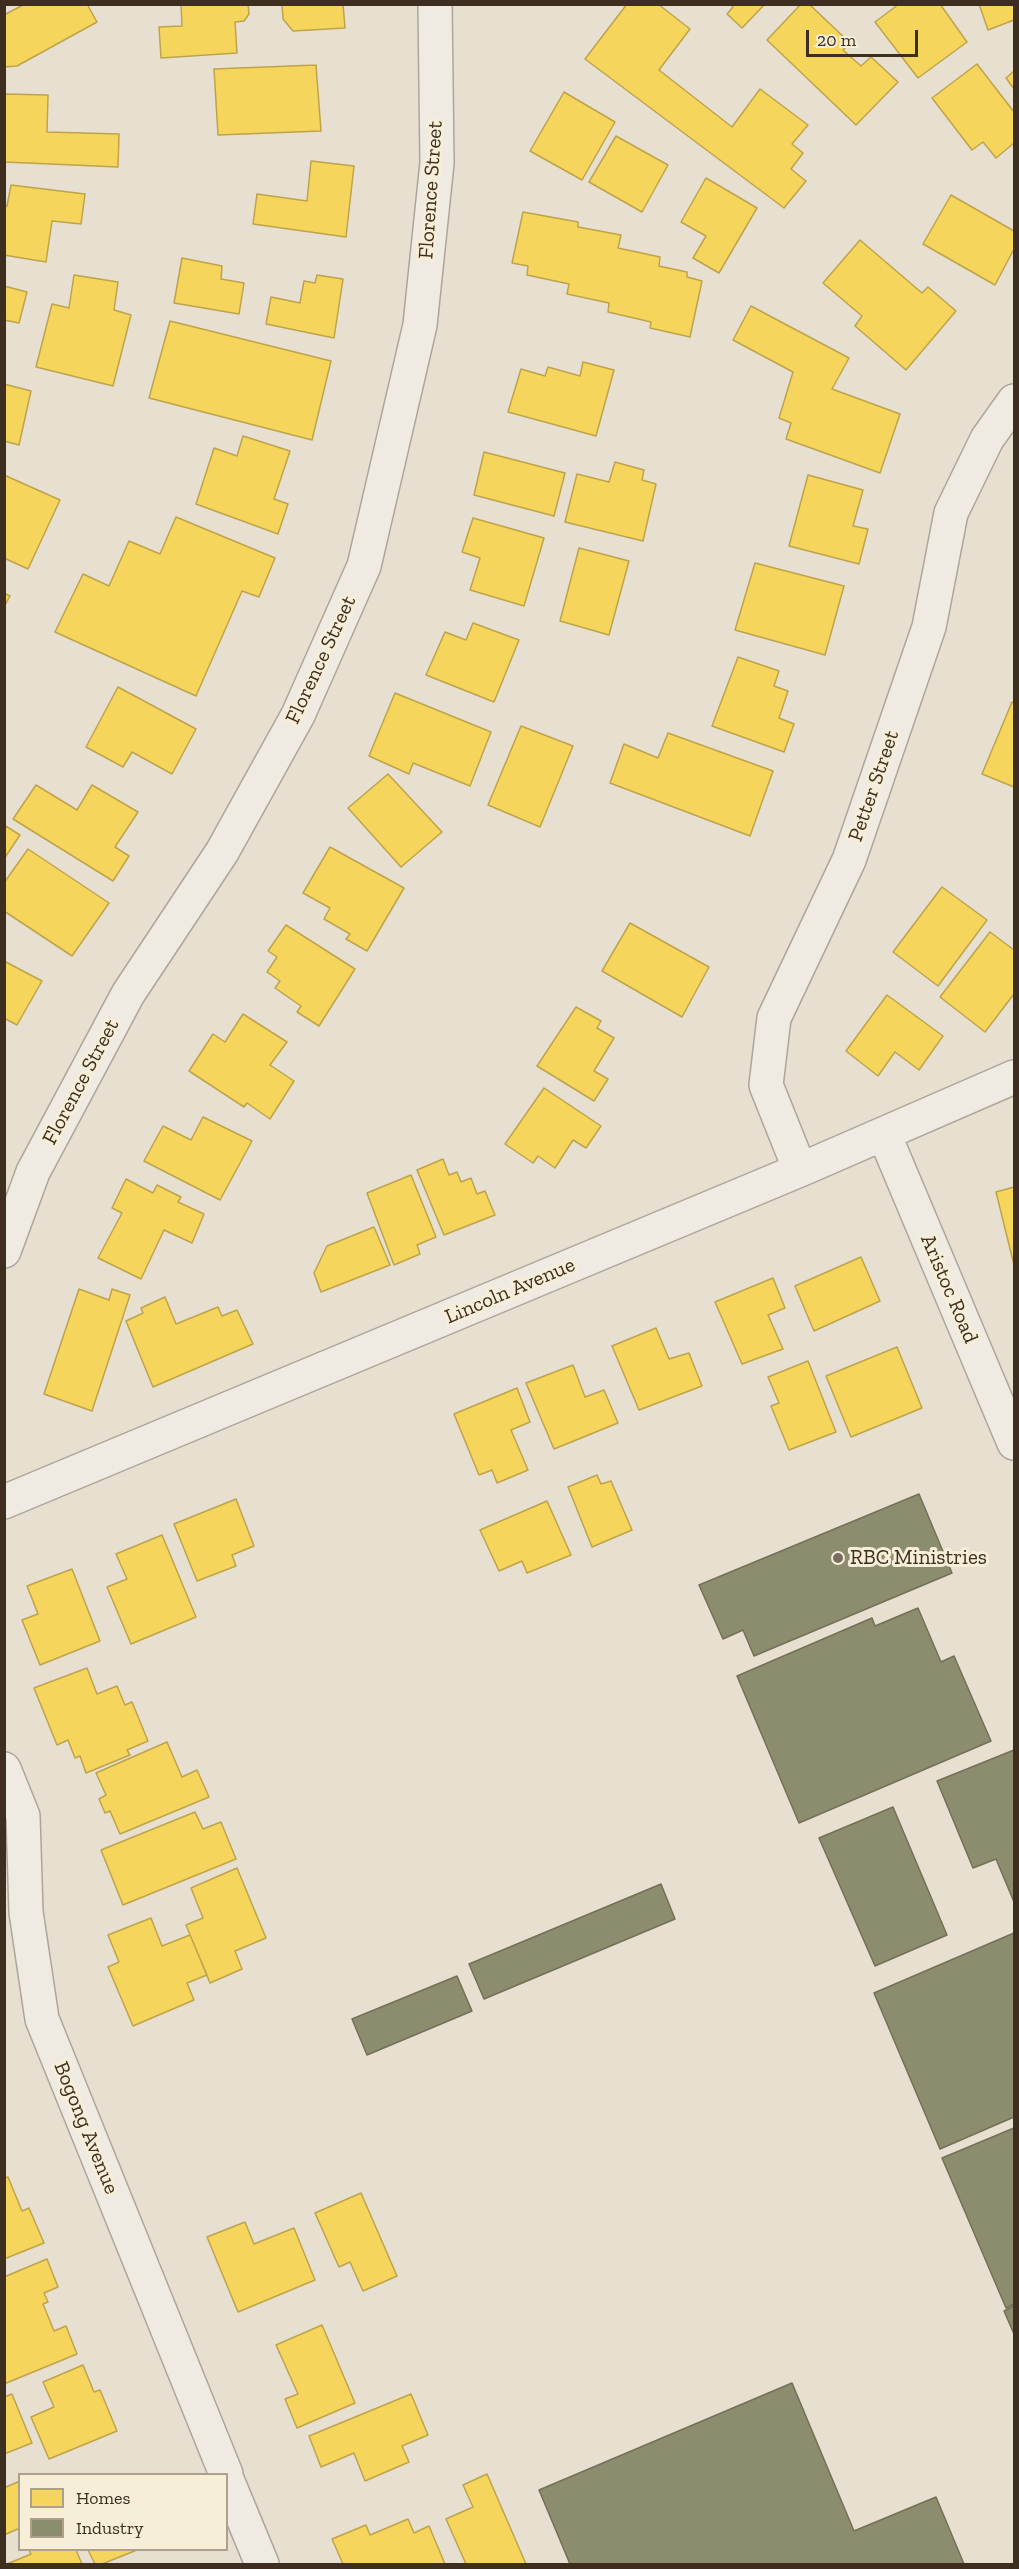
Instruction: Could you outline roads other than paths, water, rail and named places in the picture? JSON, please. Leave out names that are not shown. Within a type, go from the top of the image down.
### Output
[{"type":"street","name":"Florence Street","points":[[4,1251],[33,1172],[128,994],[222,852],[292,725],[364,566],[420,324],[437,163],[435,4]]},
{"type":"street","name":"Petter Street","points":[[800,1170],[766,1085],[774,1017],[849,860],[929,627],[951,513],[987,439],[1014,401]]},
{"type":"street","name":"Lincoln Avenue","points":[[4,1502],[800,1170],[1014,1077]]},
{"type":"street","name":"Aristoc Road","points":[[884,1134],[1014,1443]]},
{"type":"street","name":"Bogong Avenue","points":[[4,1768],[23,1816],[26,1912],[42,2019],[225,2473]]},
{"type":"street","name":"Bogong Avenue","points":[[228,2481],[262,2565]]},
{"type":"place","name":"RBC Ministries","points":[[838,1558]]}]
